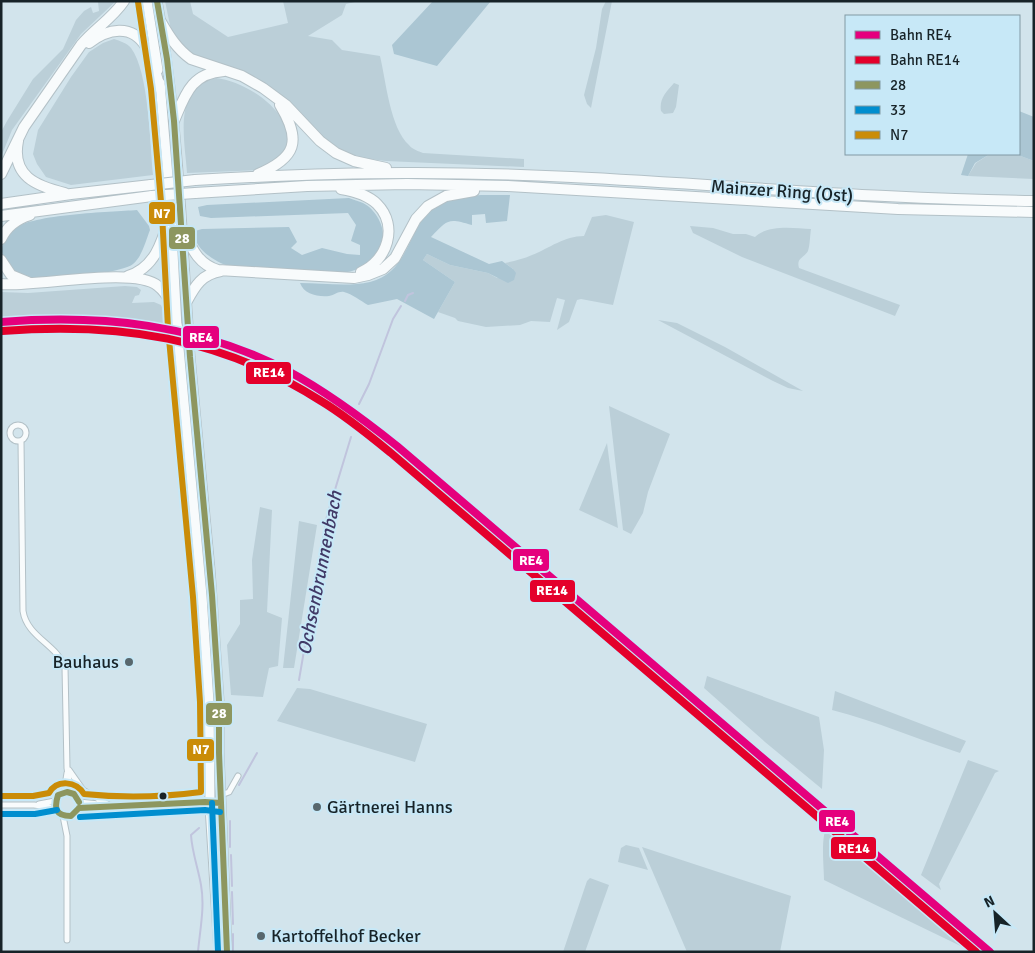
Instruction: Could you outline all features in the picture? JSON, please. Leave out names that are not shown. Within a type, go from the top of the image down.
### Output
[{"type":"highway","points":[[1,174],[19,136],[73,57],[86,39],[113,16],[124,1]]},
{"type":"highway","points":[[161,22],[174,42],[186,55],[253,82],[295,114],[320,141],[336,153],[362,163],[407,173]]},
{"type":"highway","points":[[73,57],[90,42],[103,34],[117,31],[129,33],[137,37],[145,46],[160,88]]},
{"type":"highway","points":[[174,121],[186,93],[196,80],[217,72],[230,72]]},
{"type":"highway","points":[[252,177],[281,162],[291,148],[293,140],[289,121],[273,96]]},
{"type":"highway","points":[[19,136],[17,157],[26,176],[40,186],[71,194]]},
{"type":"highway","points":[[1,204],[194,180],[407,173]]},
{"type":"highway","name":"Mainzer Ring (Ost)","points":[[407,173],[530,176],[898,198],[1034,201]]},
{"type":"highway","points":[[1,216],[64,206],[152,196],[307,186],[407,184],[508,186]]},
{"type":"highway","points":[[307,186],[344,190],[365,196],[378,205],[386,218],[387,245],[379,259],[367,270],[351,276],[338,278]]},
{"type":"highway","points":[[182,228],[193,250],[202,262],[212,268],[224,271],[354,278],[368,276],[389,264],[399,252],[416,219],[428,206],[436,201],[459,193],[508,186]]},
{"type":"highway","name":"Mainzer Ring (Ost)","points":[[508,186],[898,209],[1034,212]]},
{"type":"highway","points":[[1,239],[8,227],[20,219],[64,206]]},
{"type":"highway","points":[[125,277],[141,270],[153,259],[160,247],[171,212]]},
{"type":"highway","points":[[1,260],[11,275],[24,282],[34,283]]},
{"type":"highway","points":[[187,301],[200,280],[211,274],[224,271]]},
{"type":"highway","points":[[1,284],[125,277],[148,280],[160,287],[171,302],[177,327]]},
{"type":"main road","points":[[147,1],[160,88],[171,212],[178,340],[202,596],[209,702],[210,803],[219,952]]},
{"type":"main road","points":[[157,1],[174,121],[189,342],[212,595],[219,702],[227,952]]},
{"type":"street","points":[[20,441],[23,611],[26,624],[57,655],[65,667],[67,768],[71,793]]},
{"type":"street","points":[[67,768],[83,790],[109,805]]},
{"type":"street","points":[[64,792],[67,768]]},
{"type":"street","points":[[79,805],[210,803],[221,799],[229,792],[238,776]]},
{"type":"street","points":[[64,792],[71,793],[77,797],[79,805],[74,814],[63,816],[57,812],[55,801],[58,795],[64,792]]},
{"type":"street","points":[[34,805],[55,801]]},
{"type":"street","points":[[1,805],[34,805],[55,808]]},
{"type":"street","points":[[63,816],[67,836]]},
{"type":"street","points":[[67,940],[67,836],[70,816]]},
{"type":"shaded area","points":[[99,1],[116,1],[81,34],[12,130],[1,157],[1,132],[33,79],[63,49],[76,20],[84,11],[91,7],[93,13],[99,11]]},
{"type":"shaded area","points":[[165,1],[190,1],[193,14],[228,37],[288,23],[283,1],[359,1],[346,4],[342,15],[308,36],[332,40],[342,50],[380,56],[393,116],[397,127],[410,146],[423,153],[524,159],[524,167],[386,161],[361,158],[341,151],[324,142],[291,106],[190,55],[172,35]]},
{"type":"shaded area","points":[[433,1],[491,1],[437,66],[394,54],[392,45]]},
{"type":"shaded area","points":[[606,1],[612,1],[591,108],[587,104],[584,95],[596,48],[602,9]]},
{"type":"shaded area","points":[[114,39],[125,43],[131,48],[142,73],[148,109],[153,175],[71,185],[46,177],[33,154],[38,130],[89,52],[103,43]]},
{"type":"shaded area","points":[[216,78],[239,84],[251,90],[273,107],[281,117],[286,128],[288,142],[284,155],[260,170],[187,173],[184,117],[187,104],[193,92],[202,83]]},
{"type":"shaded area","points":[[674,83],[679,85],[676,107],[673,113],[664,114],[661,111],[662,99]]},
{"type":"shaded area","points":[[1020,111],[1034,117],[1034,161],[1018,155],[1020,155]]},
{"type":"shaded area","points":[[968,155],[988,155],[975,163],[968,176],[961,175]]},
{"type":"shaded area","points":[[988,155],[1018,155],[1034,161],[1034,179],[968,176],[976,163]]},
{"type":"shaded area","points":[[510,195],[507,221],[486,223],[485,214],[472,215],[472,225],[458,221],[445,223],[431,237],[489,264],[502,261],[516,273],[514,280],[508,283],[488,273],[450,265],[427,254],[423,260],[455,282],[434,319],[397,299],[368,305],[344,292],[329,296],[312,294],[305,290],[300,283],[353,284],[370,282],[384,276],[394,268],[402,257],[421,222],[429,212],[450,200],[465,196]]},
{"type":"shaded area","points":[[349,198],[363,203],[373,210],[380,221],[383,233],[382,245],[378,253],[359,269],[347,272],[324,273],[233,267],[211,258],[197,243],[195,237],[195,231],[202,229],[289,227],[297,242],[291,248],[302,255],[322,248],[360,255],[360,245],[351,241],[356,225],[348,213],[211,218],[200,216],[198,207]]},
{"type":"shaded area","points":[[137,210],[150,230],[139,257],[133,264],[125,268],[75,276],[25,276],[14,272],[7,264],[2,252],[2,246],[7,236],[13,229],[23,224],[54,217]]},
{"type":"shaded area","points":[[606,215],[634,222],[613,305],[581,299],[577,300],[569,322],[557,330],[565,300],[557,298],[550,322],[531,321],[520,325],[486,327],[458,321],[455,318],[438,312],[455,282],[423,260],[427,254],[450,265],[488,273],[497,278],[513,269],[505,263],[529,256],[564,240],[584,236],[592,217]]},
{"type":"shaded area","points":[[690,226],[713,228],[733,234],[746,234],[755,237],[774,228],[811,229],[808,251],[799,260],[799,268],[900,305],[895,316],[742,257],[693,233]]},
{"type":"shaded area","points":[[125,286],[137,287],[141,290],[139,295],[135,296],[132,303],[154,302],[161,305],[166,324],[125,318],[63,315],[1,319],[1,292],[28,293]]},
{"type":"shaded area","points":[[658,320],[677,323],[725,347],[803,391],[788,388],[773,381]]},
{"type":"shaded area","points":[[609,406],[670,434],[648,492],[643,513],[631,534],[623,530]]},
{"type":"shaded area","points":[[607,443],[618,528],[579,510]]},
{"type":"shaded area","points":[[260,507],[272,510],[267,612],[282,618],[278,666],[269,668],[263,697],[231,695],[227,645],[240,624],[240,600],[253,599],[252,560]]},
{"type":"shaded area","points":[[299,521],[317,525],[294,668],[283,668]]},
{"type":"shaded area","points":[[707,676],[819,717],[824,750],[822,789],[704,688]]},
{"type":"shaded area","points":[[297,688],[310,689],[427,724],[415,762],[277,721]]},
{"type":"shaded area","points":[[835,691],[966,741],[960,753],[832,710]]},
{"type":"shaded area","points":[[968,760],[999,771],[995,773],[939,884],[941,890],[921,875]]},
{"type":"shaded area","points":[[828,824],[978,952],[973,952],[824,880],[823,843]]},
{"type":"shaded area","points":[[626,845],[639,848],[648,870],[618,862],[621,848]]},
{"type":"shaded area","points":[[642,847],[791,896],[780,952],[687,952]]},
{"type":"shaded area","points":[[590,878],[609,885],[585,952],[563,952],[587,881]]},
{"type":"waterway","name":"Ochsenbrunnenbach","points":[[405,301],[408,295],[413,293]]},
{"type":"waterway","name":"Ochsenbrunnenbach","points":[[359,404],[369,384],[393,319],[401,306]]},
{"type":"waterway","name":"Ochsenbrunnenbach","points":[[299,680],[327,516],[351,437]]},
{"type":"waterway","name":"Ochsenbrunnenbach","points":[[239,785],[257,753]]},
{"type":"waterway","name":"Ochsenbrunnenbach","points":[[230,821],[230,847]]},
{"type":"waterway","points":[[198,952],[202,893],[191,835],[199,828]]},
{"type":"waterway","name":"Ochsenbrunnenbach","points":[[231,855],[232,886]]},
{"type":"waterway","name":"Ochsenbrunnenbach","points":[[232,892],[233,924]]},
{"type":"waterway","name":"Ochsenbrunnenbach","points":[[233,934],[233,952]]},
{"type":"rail line","name":"RE4","points":[[1,322],[38,320],[112,322],[184,333],[219,342],[254,355],[288,371],[317,388],[397,446],[990,952]]},
{"type":"rail line","name":"RE14","points":[[2,331],[87,329],[128,332],[207,348],[283,379],[330,407],[391,453],[976,952]]},
{"type":"transit line","name":"28","points":[[157,1],[167,59],[174,121],[190,357],[212,595],[219,701],[219,753],[227,952]]},
{"type":"transit line","name":"N7","points":[[1,796],[33,796],[49,793],[57,785],[66,783],[76,786],[84,794],[113,796],[172,795],[201,792],[200,702],[193,597],[168,328],[162,213],[151,89],[138,2]]},
{"type":"transit line","name":"28","points":[[79,802],[74,794],[67,792],[58,795],[56,804],[59,813],[66,816],[71,816],[79,808]]},
{"type":"transit line","name":"28","points":[[79,808],[205,802],[221,803]]},
{"type":"transit line","name":"33","points":[[212,803],[218,952]]},
{"type":"transit line","name":"33","points":[[1,814],[35,814],[57,810]]},
{"type":"transit line","name":"33","points":[[80,817],[205,810],[220,812]]},
{"type":"place","name":"Bauhaus","points":[[129,662]]},
{"type":"place","name":"Gärtnerei Hanns","points":[[317,807]]},
{"type":"place","name":"Kartoffelhof Becker","points":[[261,936]]}]
